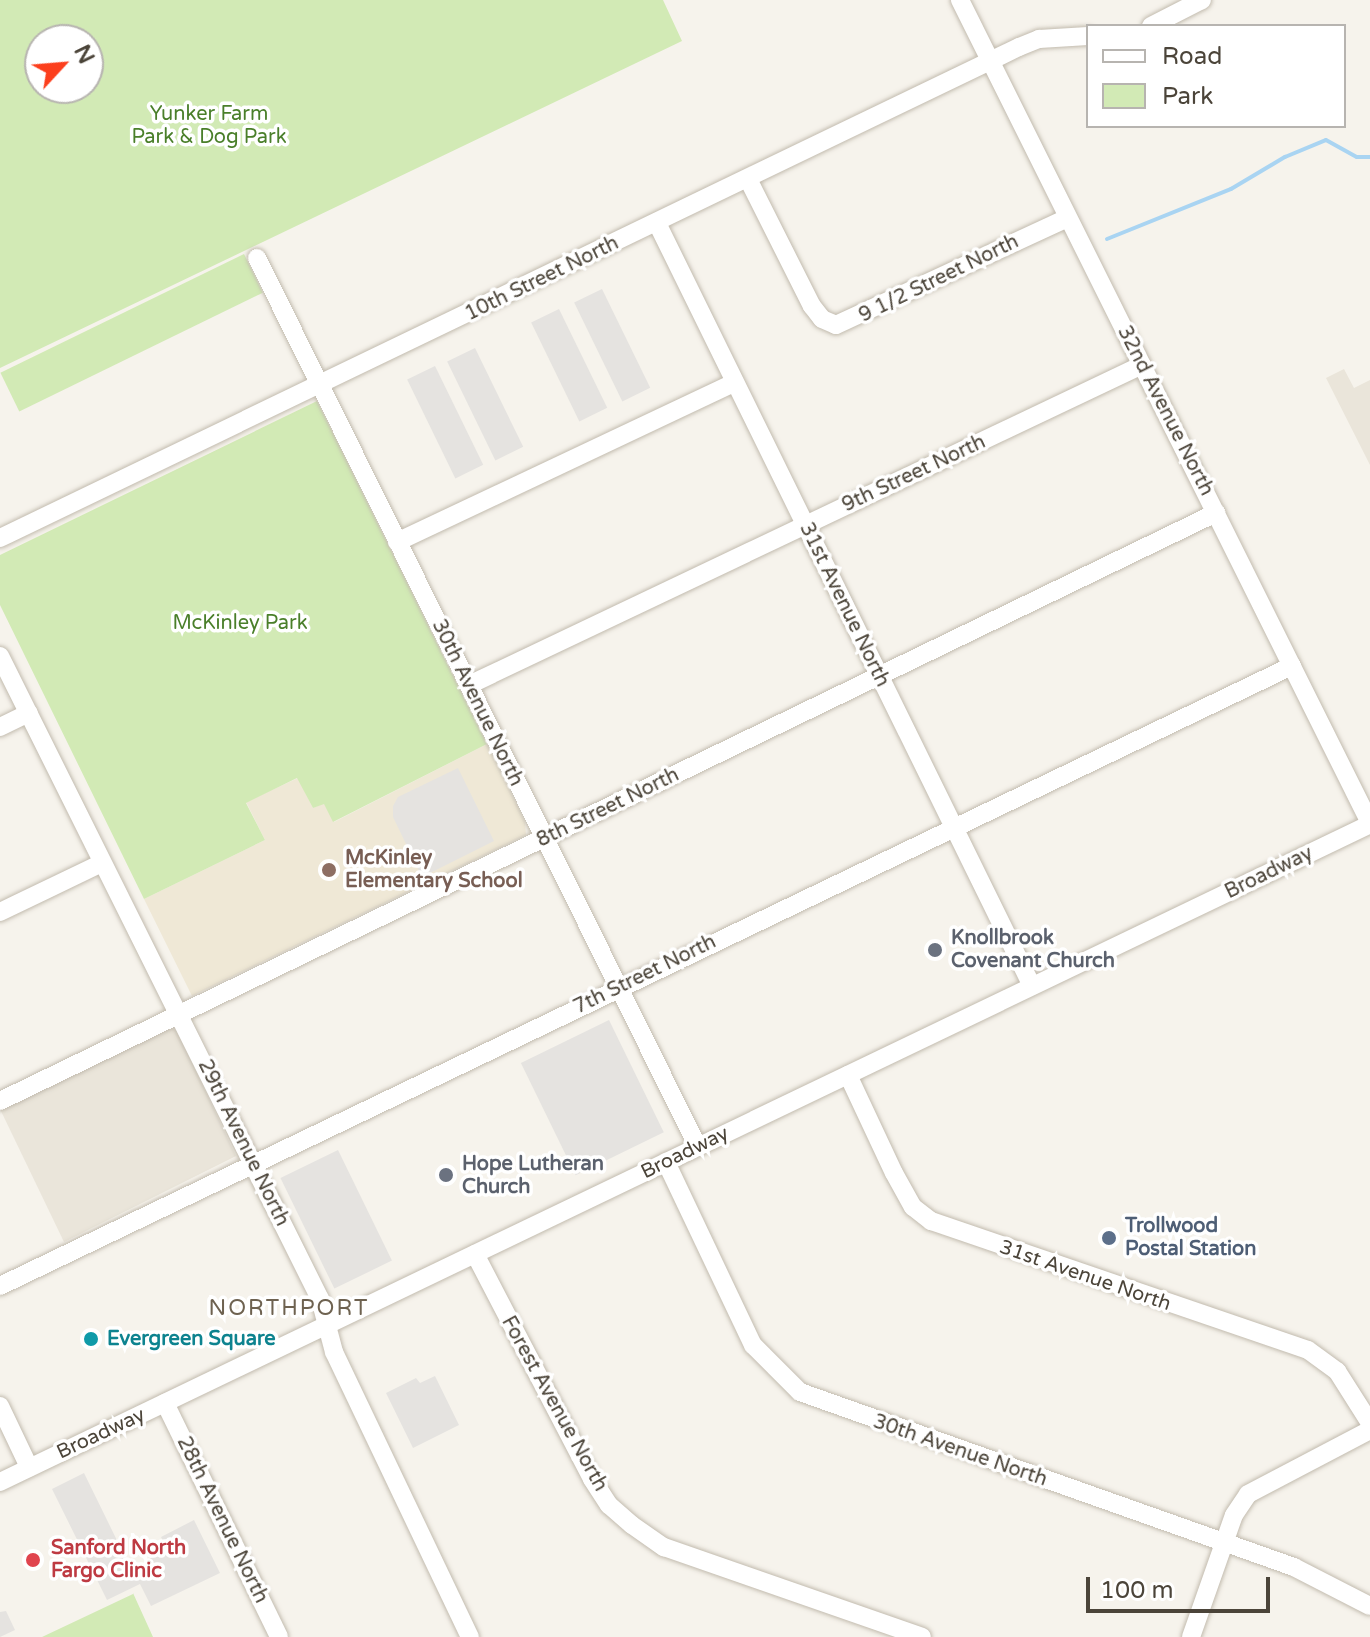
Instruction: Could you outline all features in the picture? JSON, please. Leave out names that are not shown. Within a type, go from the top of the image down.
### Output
[{"type":"street","name":"32nd Avenue North","points":[[960,0],[1370,823]]},
{"type":"street","points":[[1155,24],[1202,0]]},
{"type":"street","name":"10th Street North","points":[[0,538],[321,387],[1039,39],[1086,36]]},
{"type":"street","name":"9 1/2 Street North","points":[[748,179],[812,306],[822,319],[836,325],[1068,218]]},
{"type":"street","name":"31st Avenue North","points":[[657,223],[1032,986]]},
{"type":"street","name":"30th Avenue North","points":[[257,258],[698,1147]]},
{"type":"street","name":"9th Street North","points":[[469,685],[1142,365]]},
{"type":"street","points":[[397,542],[733,383]]},
{"type":"street","name":"8th Street North","points":[[0,1101],[1216,513]]},
{"type":"street","name":"29th Avenue North","points":[[0,656],[320,1299],[334,1352],[470,1637]]},
{"type":"street","name":"7th Street North","points":[[0,1286],[953,826],[1292,666]]},
{"type":"street","points":[[0,727],[29,713]]},
{"type":"street","name":"Broadway","points":[[0,1482],[1370,823]]},
{"type":"street","points":[[0,912],[102,863]]},
{"type":"street","name":"31st Avenue North","points":[[848,1075],[913,1207],[931,1221],[1308,1350],[1337,1371],[1370,1423]]},
{"type":"street","name":"30th Avenue North","points":[[666,1162],[753,1345],[800,1392],[1224,1542],[1347,1590],[1370,1606]]},
{"type":"street","name":"Forest Avenue North","points":[[475,1254],[592,1479],[609,1505],[632,1525],[664,1547],[922,1637]]},
{"type":"street","name":"28th Avenue North","points":[[165,1403],[279,1637]]},
{"type":"street","points":[[0,1406],[29,1467]]},
{"type":"street","points":[[1191,1637],[1224,1542],[1248,1494],[1370,1430]]},
{"type":"shaded area","points":[[602,289],[650,388],[622,401],[574,303]]},
{"type":"shaded area","points":[[559,309],[607,408],[579,421],[531,323]]},
{"type":"shaded area","points":[[475,348],[523,447],[495,460],[447,362]]},
{"type":"shaded area","points":[[435,366],[483,465],[455,478],[407,380]]},
{"type":"shaded area","points":[[1344,369],[1354,388],[1370,380],[1370,465],[1326,378]]},
{"type":"shaded area","name":"McKinley Elementary School","points":[[487,744],[525,822],[526,835],[192,996],[144,899],[265,840],[246,802],[298,778],[313,808],[324,803],[334,822]]},
{"type":"shaded area","points":[[458,768],[494,841],[422,877],[393,817],[393,806],[398,797]]},
{"type":"shaded area","points":[[609,1020],[664,1132],[576,1175],[521,1063]]},
{"type":"shaded area","points":[[169,1027],[177,1031],[236,1156],[64,1242],[0,1109]]},
{"type":"shaded area","points":[[338,1150],[392,1261],[334,1289],[280,1178]]},
{"type":"shaded area","points":[[435,1376],[459,1425],[413,1448],[386,1393],[416,1378],[420,1383]]},
{"type":"shaded area","points":[[84,1473],[132,1571],[166,1547],[161,1537],[194,1520],[220,1573],[151,1606],[140,1584],[107,1600],[52,1489]]},
{"type":"shaded area","points":[[6,1611],[15,1630],[0,1637],[0,1612]]},
{"type":"green space","name":"Yunker Farm Park & Dog Park","points":[[0,0],[663,0],[682,41],[0,368]]},
{"type":"green space","points":[[244,254],[263,293],[19,411],[0,373]]},
{"type":"green space","name":"McKinley Park","points":[[317,401],[487,744],[333,822],[324,804],[313,808],[297,778],[246,803],[265,840],[144,899],[0,605],[0,555]]},
{"type":"green space","points":[[133,1594],[153,1637],[42,1637]]},
{"type":"waterway","points":[[1107,239],[1231,189],[1285,157],[1326,140],[1357,157],[1370,157]]},
{"type":"place","name":"McKinley Elementary School","points":[[329,870]]},
{"type":"place","name":"Knollbrook Covenant Church","points":[[935,950]]},
{"type":"place","name":"Hope Lutheran Church","points":[[446,1175]]},
{"type":"place","name":"Trollwood Postal Station","points":[[1109,1238]]},
{"type":"place","name":"Evergreen Square","points":[[91,1339]]},
{"type":"place","name":"Sanford North Fargo Clinic","points":[[33,1560]]},
{"type":"district","name":"NORTHPORT","points":[[289,1309]]}]
